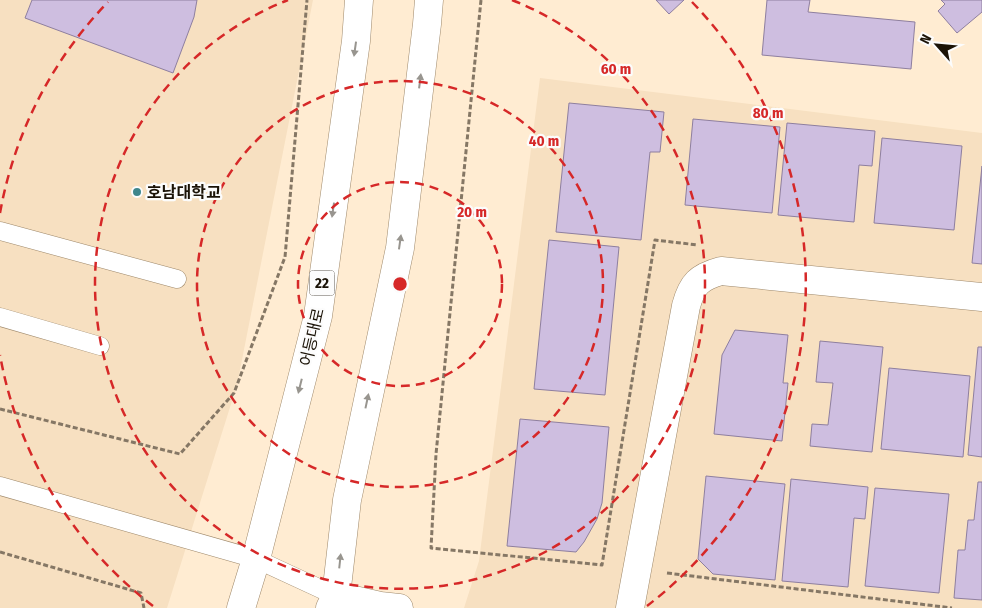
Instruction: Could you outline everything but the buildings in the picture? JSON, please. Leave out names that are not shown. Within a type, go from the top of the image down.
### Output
[{"type":"main road","name":"어등대로","points":[[241,608],[256,560],[318,316],[355,51],[359,0]]},
{"type":"main road","points":[[399,608],[333,602],[347,500],[400,248],[429,0]]},
{"type":"main road","points":[[630,608],[686,306],[690,293],[697,282],[708,275],[721,271],[982,297]]},
{"type":"lane","points":[[0,231],[177,279]]},
{"type":"lane","points":[[0,317],[100,346]]},
{"type":"lane","points":[[0,486],[256,560],[333,602]]},
{"type":"path","points":[[0,410],[180,454],[234,394],[285,258],[307,0]]},
{"type":"path","points":[[481,0],[436,454],[432,548],[602,565],[655,240],[704,245]]},
{"type":"path","points":[[0,552],[141,592],[144,608]]},
{"type":"path","points":[[662,572],[952,608]]},
{"type":"shaded area","name":"호남대학교","points":[[0,0],[313,0],[237,385],[167,608],[0,608]]},
{"type":"shaded area","points":[[540,78],[982,133],[982,608],[464,608],[479,561]]},
{"type":"place","name":"호남대학교","points":[[137,192]]}]
